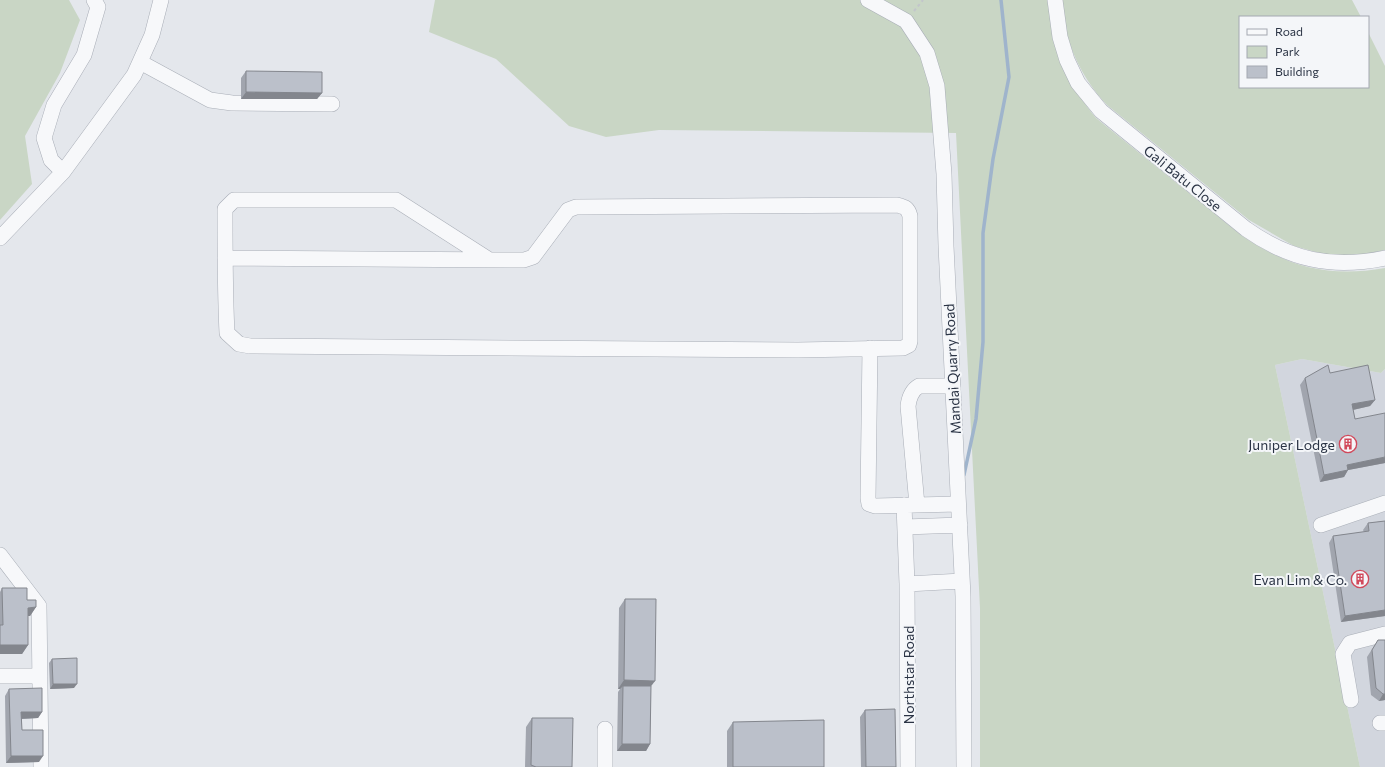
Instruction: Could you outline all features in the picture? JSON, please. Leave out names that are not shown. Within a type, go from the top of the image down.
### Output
[{"type":"street","points":[[63,172],[51,160],[44,138],[54,105],[84,55],[98,7],[94,0]]},
{"type":"street","points":[[0,238],[63,172],[134,75],[152,35],[161,0]]},
{"type":"street","name":"Mandai Quarry Road","points":[[868,0],[906,21],[927,54],[936,86],[944,174],[946,246],[960,525],[964,767]]},
{"type":"street","name":"Gali Batu Close","points":[[1055,0],[1060,37],[1067,60],[1078,83],[1101,110],[1246,229],[1265,242],[1290,254],[1324,262],[1362,263],[1385,258]]},
{"type":"street","points":[[140,62],[210,100],[232,103],[332,104]]},
{"type":"street","points":[[225,258],[524,260],[533,257],[568,210],[576,207],[897,205],[905,207],[910,216],[910,341],[909,345],[903,348],[798,350],[250,346],[239,344],[227,333],[225,258],[225,209],[234,200],[240,198],[396,200],[488,259]]},
{"type":"street","points":[[870,348],[869,504],[875,506],[958,504]]},
{"type":"street","name":"Northstar Road","points":[[908,767],[907,584],[905,527],[910,505],[908,406],[909,399],[915,388],[919,386],[953,386]]},
{"type":"street","points":[[1321,525],[1385,502]]},
{"type":"street","points":[[905,527],[960,525]]},
{"type":"street","points":[[0,555],[39,606],[41,767]]},
{"type":"street","points":[[907,584],[962,581]]},
{"type":"street","points":[[1351,700],[1343,654],[1345,648],[1350,643],[1385,634]]},
{"type":"street","points":[[0,676],[40,676]]},
{"type":"street","points":[[605,729],[605,767]]},
{"type":"shaded area","points":[[1302,359],[1381,373],[1385,369],[1385,767],[1360,767],[1275,365]]},
{"type":"green space","points":[[0,0],[69,0],[80,20],[60,73],[25,136],[32,184],[0,220]]},
{"type":"green space","points":[[435,0],[1049,0],[1053,33],[1062,63],[1077,92],[1096,118],[1241,235],[1275,255],[1309,267],[1345,272],[1385,268],[1385,369],[1381,373],[1302,359],[1275,365],[1360,767],[980,767],[980,608],[956,133],[659,130],[606,137],[569,126],[496,59],[429,32]]},
{"type":"green space","points":[[1063,0],[1352,0],[1360,16],[1239,16],[1239,88],[1369,88],[1369,34],[1385,66],[1385,250],[1361,255],[1327,255],[1294,246],[1249,220],[1107,105],[1081,70],[1070,43],[1064,15]]},
{"type":"building","points":[[246,71],[322,72],[322,93],[246,92]]},
{"type":"building","name":"Juniper Lodge","points":[[1328,365],[1330,373],[1368,365],[1375,400],[1352,404],[1355,419],[1385,413],[1385,457],[1347,465],[1348,470],[1324,475],[1305,378]]},
{"type":"building","name":"Evan Lim & Co.","points":[[1385,521],[1385,610],[1345,616],[1333,536],[1369,531],[1368,523]]},
{"type":"building","points":[[2,588],[27,588],[27,600],[36,600],[36,607],[28,608],[28,645],[0,645],[0,625],[3,625]]},
{"type":"building","points":[[625,599],[656,599],[655,681],[624,680]]},
{"type":"building","points":[[1378,640],[1385,640],[1385,694],[1376,688],[1372,650]]},
{"type":"building","points":[[77,658],[77,684],[53,684],[52,659]]},
{"type":"building","points":[[623,686],[651,686],[650,744],[622,744]]},
{"type":"building","points":[[42,688],[42,712],[21,712],[22,730],[43,730],[43,756],[11,756],[9,689]]},
{"type":"building","points":[[895,709],[896,767],[866,767],[865,710]]},
{"type":"building","points":[[532,718],[573,718],[572,767],[536,767],[531,765]]},
{"type":"building","points":[[824,720],[824,767],[733,767],[733,722]]},
{"type":"waterway","points":[[964,475],[976,419],[983,342],[983,233],[993,159],[1009,77],[1001,0]]},
{"type":"place","name":"Juniper Lodge","points":[[1348,444]]},
{"type":"place","name":"Evan Lim & Co.","points":[[1360,579]]}]
